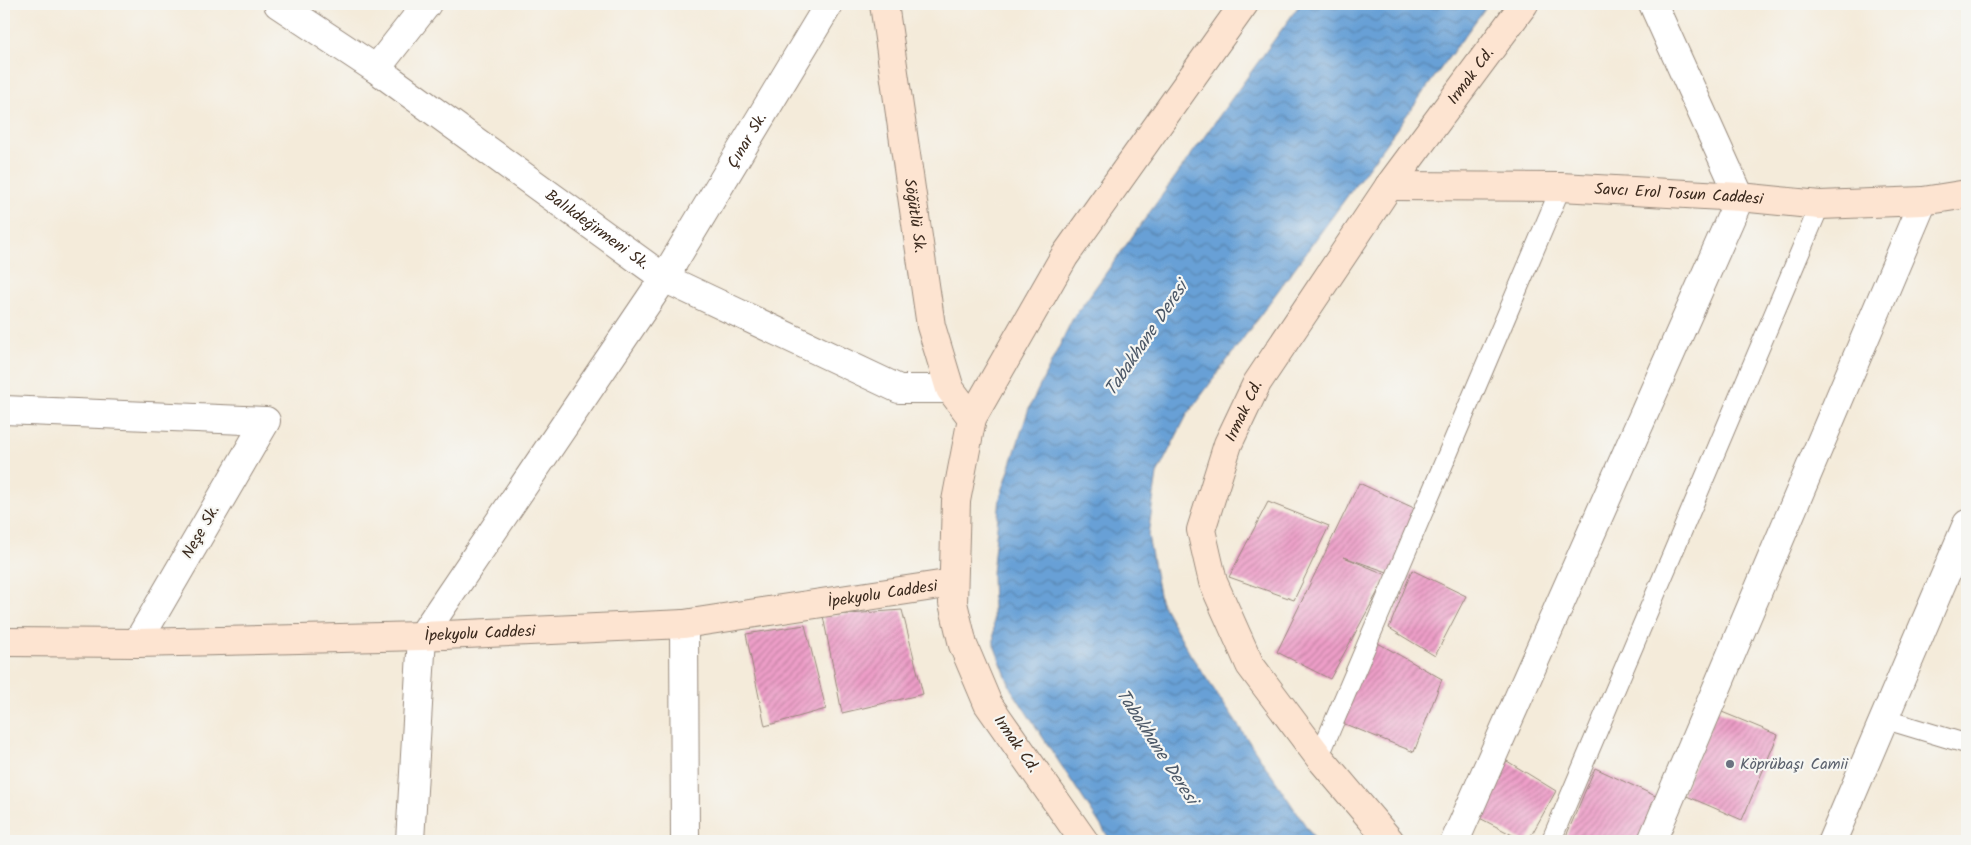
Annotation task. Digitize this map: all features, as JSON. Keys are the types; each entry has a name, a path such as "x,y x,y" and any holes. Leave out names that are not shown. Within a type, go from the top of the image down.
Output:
{"street":[{"name":"Balıkdeğirmeni Sk.","path":"278,4 376,69 664,278 899,389 950,389"},
{"path":"376,69 427,4"},
{"name":"Çınar Sk.","path":"422,636 664,278 829,4"},
{"name":"Söğütlü Sk.","path":"884,4 931,326 950,389 972,418"},
{"name":"Irmak Cd.","path":"1084,841 988,704 963,645 953,603 956,501 972,418 1064,257 1244,4"},
{"name":"Irmak Cd.","path":"1390,841 1319,757 1250,665 1213,582 1201,530 1228,444 1257,383 1389,186 1524,4"},
{"path":"1455,841 1740,197 1654,4"},
{"name":"Savcı Erol Tosun Caddesi","path":"1389,186 1560,187 1740,197 1820,205 1924,201 1967,194"},
{"path":"1652,841 1924,201"},
{"name":"Neşe Sk.","path":"4,410 266,421 137,643"},
{"path":"1832,841 1884,718 1959,564 1967,524"},
{"name":"İpekyolu Caddesi","path":"4,642 137,643 422,636 684,624 953,583"},
{"path":"684,624 685,841"},
{"path":"410,841 422,636"}],"lane":[{"path":"1319,757 1560,187"},
{"path":"1552,841 1820,205"},
{"path":"1884,718 1967,744"}],"water":[{"name":"Tabakhane Deresi","path":"1300,4 1488,4 1187,415 1157,474 1148,535 1160,600 1190,654 1316,841 1111,841 1011,689 994,645 992,573 1000,498 1029,408 1072,320"}],"building":[{"path":"1359,483 1414,508 1396,575 1344,557 1387,575 1330,679 1277,652"},
{"path":"1268,502 1329,526 1294,600 1229,577"},
{"path":"1412,570 1466,596 1435,656 1389,628"},
{"path":"902,610 923,694 842,713 823,616"},
{"path":"805,625 826,709 765,726 746,634"},
{"path":"1369,638 1442,679 1414,752 1335,720"},
{"name":"Köprübaşı Camii","path":"1717,710 1778,735 1742,820 1682,794"},
{"path":"1507,761 1556,791 1528,841 1524,841 1468,812"},
{"path":"1595,768 1662,799 1647,841 1564,841"}],"place":[{"name":"Köprübaşı Camii","path":"1730,764"}]}
